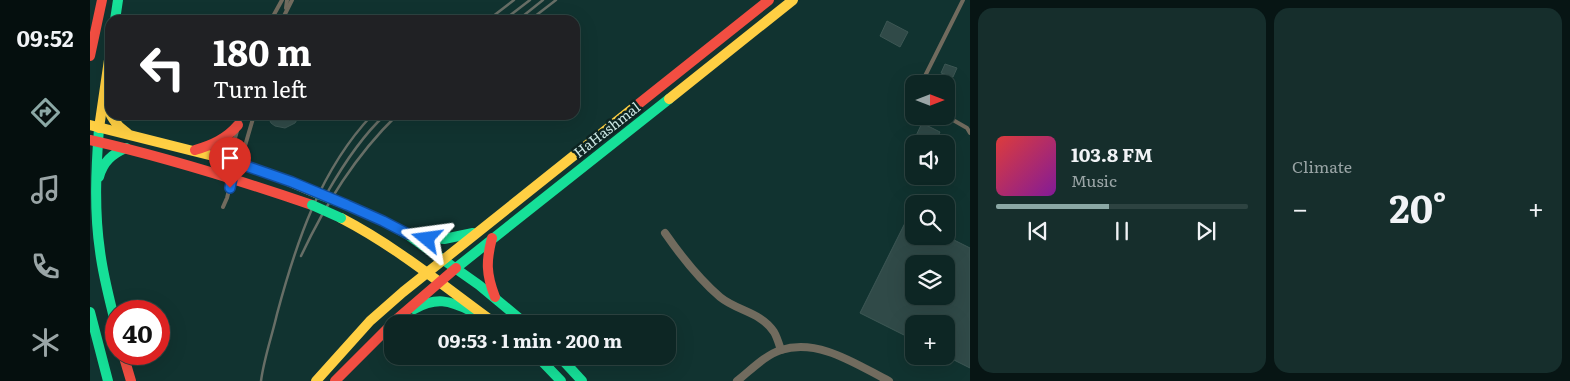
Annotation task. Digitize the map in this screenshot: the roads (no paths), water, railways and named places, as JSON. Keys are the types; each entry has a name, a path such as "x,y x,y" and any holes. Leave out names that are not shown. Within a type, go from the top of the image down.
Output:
{"main road":[{"path":"90,56 102,0"},
{"path":"115,15 119,0"},
{"name":"HaHashmal","path":"316,381 370,321 427,272 733,30 768,0"},
{"name":"HaHashmal","path":"401,315 492,238 793,0"},
{"path":"105,86 95,127 94,141 98,241 110,300"},
{"path":"104,93 105,97"},
{"path":"112,120 122,130 137,138"},
{"path":"193,151 219,142 227,137 240,120"},
{"path":"95,127 229,160 292,182 383,221 408,234 496,298 516,315"},
{"path":"94,141 126,148 232,178 341,218 385,243 484,315"},
{"path":"97,188 102,166 109,157 126,148"},
{"path":"408,234 439,240 477,232"},
{"path":"492,238 486,268 488,279 496,298"},
{"path":"403,315 425,303 445,301 453,302 480,315"},
{"path":"90,312 108,381"},
{"path":"335,381 365,348 384,331"},
{"path":"126,365 130,381"},
{"path":"546,365 561,381"},
{"path":"567,365 582,381"}],"street":[{"path":"665,233 682,258 721,298 768,324 775,334 781,350"},
{"path":"737,381 771,355 781,350 799,347 819,349 843,358 889,381"}],"lane":[{"path":"273,15 282,0"},
{"path":"283,15 287,0"},
{"path":"284,15 292,0"},
{"path":"926,75 963,0"},
{"path":"232,178 229,160 240,120"},
{"path":"223,207 232,178 240,164 253,120"},
{"path":"955,121 970,132"}],"railway":[{"path":"494,15 514,0"},
{"path":"510,15 530,0"},
{"path":"524,15 543,0"},
{"path":"536,15 556,0"},
{"path":"261,381 284,287 312,208 338,159 368,120"},
{"path":"327,193 353,152 380,120"},
{"path":"301,256 331,199 343,181 368,147 392,120"}]}
